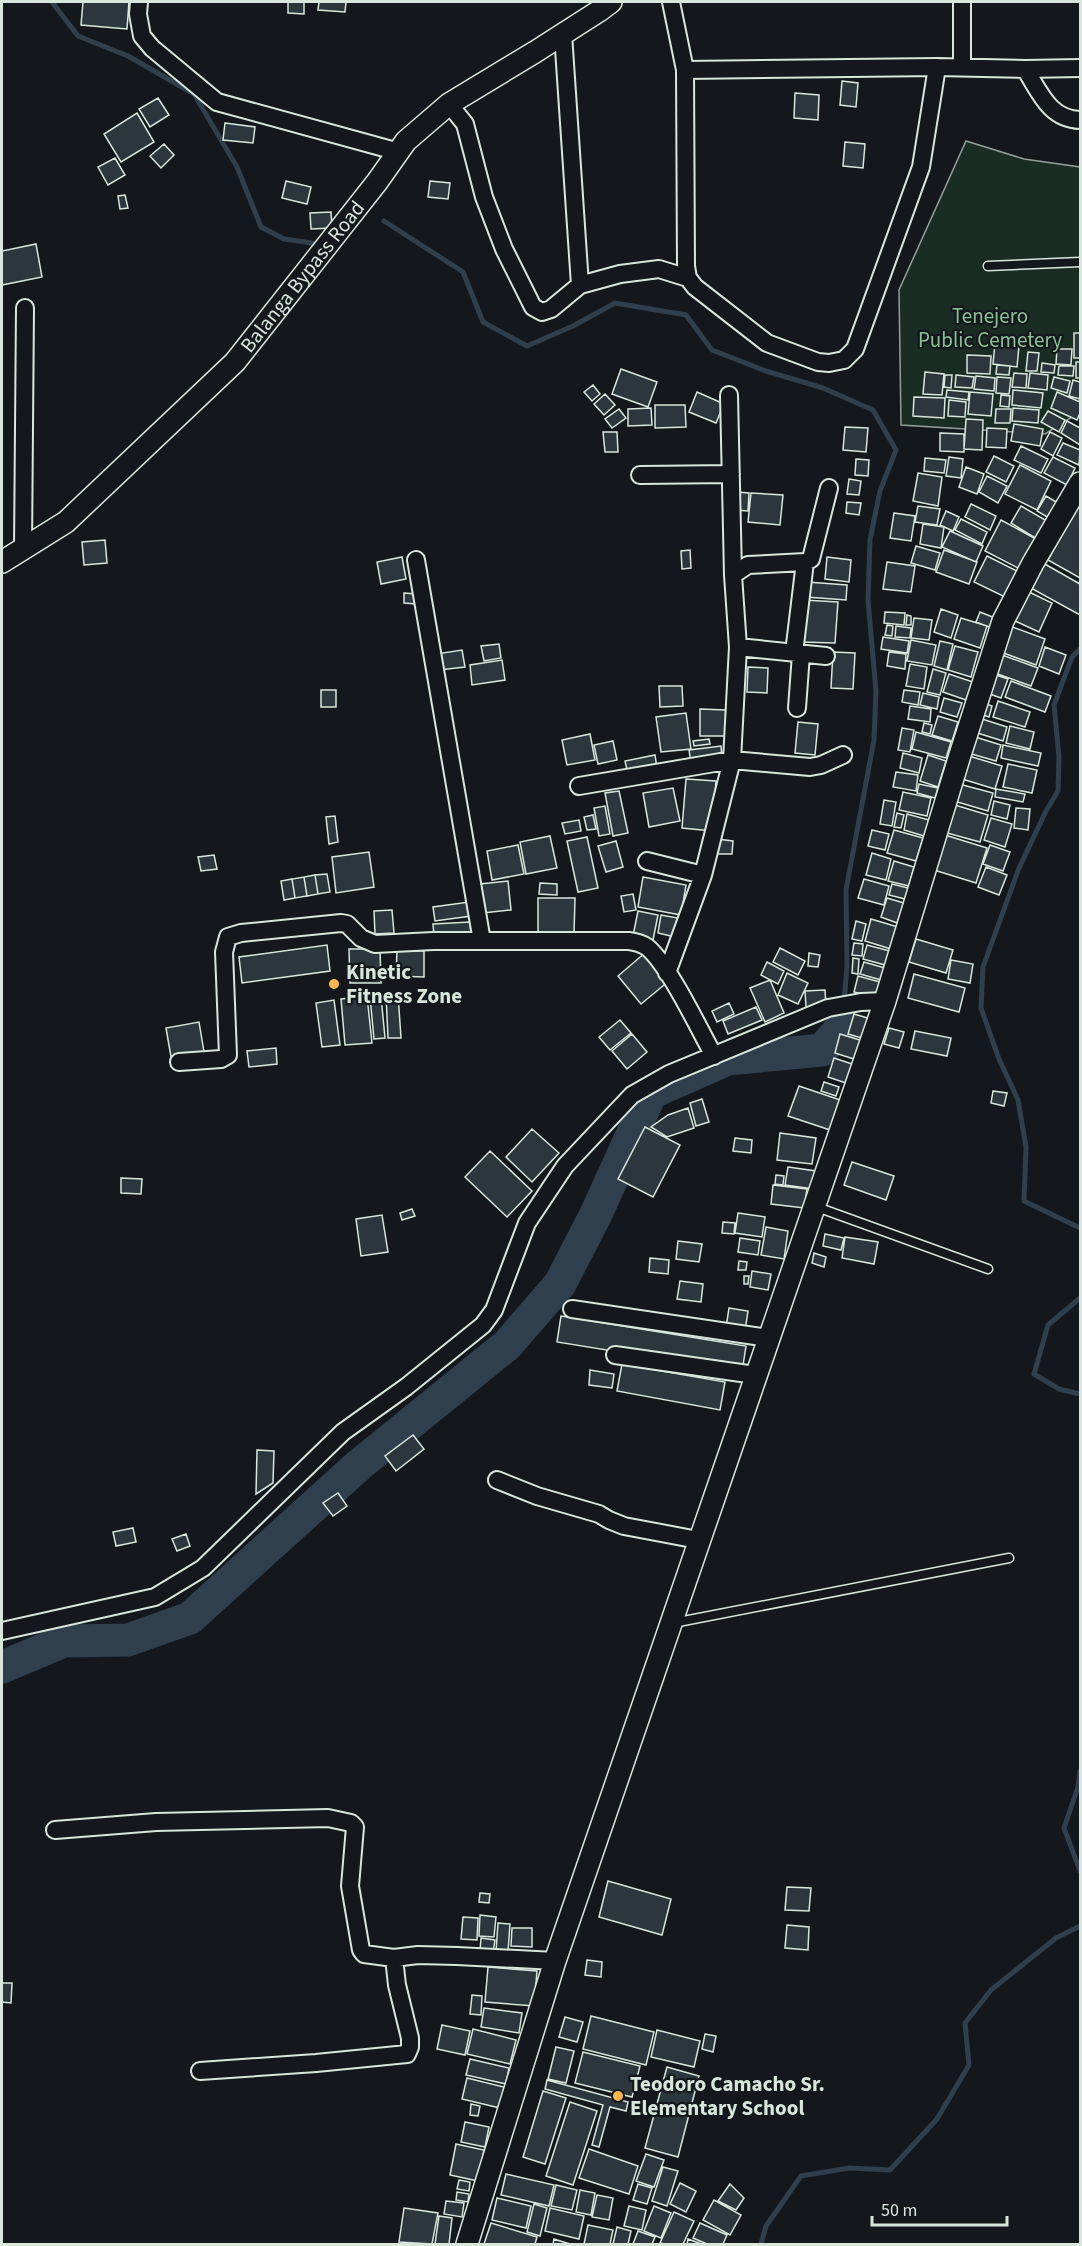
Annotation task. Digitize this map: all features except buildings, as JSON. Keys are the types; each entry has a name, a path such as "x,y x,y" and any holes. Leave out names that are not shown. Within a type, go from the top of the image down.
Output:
{"street":[{"path":"139,2 138,14 142,36 152,48 218,102 399,152"},
{"name":"Balanga Bypass Road","path":"2,562 66,522 235,362 406,141 448,104 611,2"},
{"path":"671,2 685,69 686,266 688,278 695,287 767,343 818,362 829,363 844,360 855,349 921,167 937,67"},
{"path":"962,2 962,68"},
{"path":"563,34 580,285"},
{"path":"685,69 1080,68"},
{"path":"1025,69 1049,107 1061,117 1080,120"},
{"path":"448,104 465,124 484,197 504,249 533,307 542,312 551,309 580,285 643,270 658,269 688,278"},
{"path":"23,549 25,308"},
{"path":"667,973 703,875 732,760 738,647 733,575 729,394"},
{"path":"640,475 731,474"},
{"path":"466,2244 555,1961 885,1001 960,755 1004,621 1033,562 1080,483"},
{"path":"733,575 748,565 805,562 811,559 829,488"},
{"path":"416,560 482,941"},
{"path":"797,708 798,653 805,562"},
{"path":"738,647 826,656"},
{"path":"579,786 732,760 810,768 843,755"},
{"path":"647,861 703,875"},
{"path":"178,1062 221,1059 228,1055 224,952 228,937 241,933 341,923 347,924 361,938 375,944 482,941 629,941 641,943 649,949 667,973 714,1056"},
{"path":"2,1631 155,1597 203,1568 343,1432 406,1387 483,1325 494,1310 526,1223 566,1166 632,1095 669,1074 828,1008 861,1002 885,1001"},
{"path":"572,1309 768,1338"},
{"path":"615,1355 755,1375"},
{"path":"496,1480 537,1496 599,1514 624,1526 698,1540"},
{"path":"55,1830 156,1822 328,1818 351,1823 355,1827 350,1886 361,1950 364,1954 394,1958 418,1955 555,1961"},
{"path":"200,2071 407,2054 410,2038 397,1985 394,1958"}],"lane":[{"path":"988,266 1080,262"},
{"path":"814,1206 988,1269"},
{"path":"670,1624 1009,1558"}],"green space":[{"name":"Tenejero Public Cemetery","path":"966,141 1024,159 1080,167 1080,412 1045,434 901,425 899,290"}],"waterway":[{"path":"52,2 78,36 128,56 194,94 237,167 261,227 284,239 318,244"},
{"path":"384,221 463,272 483,322 527,346 573,326 615,303 686,315 712,350 766,371 823,388 873,410 896,450 880,491 870,540 868,600 876,691 874,740 846,890 847,966 842,1027"},
{"path":"1080,649 1072,657 1054,705 1059,757 1058,791 1019,868 983,967 981,1008 999,1059 1018,1100 1026,1147 1024,1201 1080,1228"},
{"path":"2,1667 64,1641 128,1640 190,1618 359,1465 507,1345 560,1284 596,1214 651,1093 728,1059 822,1050 842,1027"},
{"path":"1080,1298 1048,1325 1034,1374 1059,1389 1080,1394"},
{"path":"1080,1771 1078,1787 1064,1828 1080,1871"},
{"path":"761,2244 766,2226 801,2176 849,2168 890,2170 937,2119 969,2065 965,2023 991,1990 1056,1938 1080,1926"}],"place":[{"name":"Kinetic Fitness Zone","path":"334,984"},
{"name":"Teodoro Camacho Sr. Elementary School","path":"618,2096"}]}
